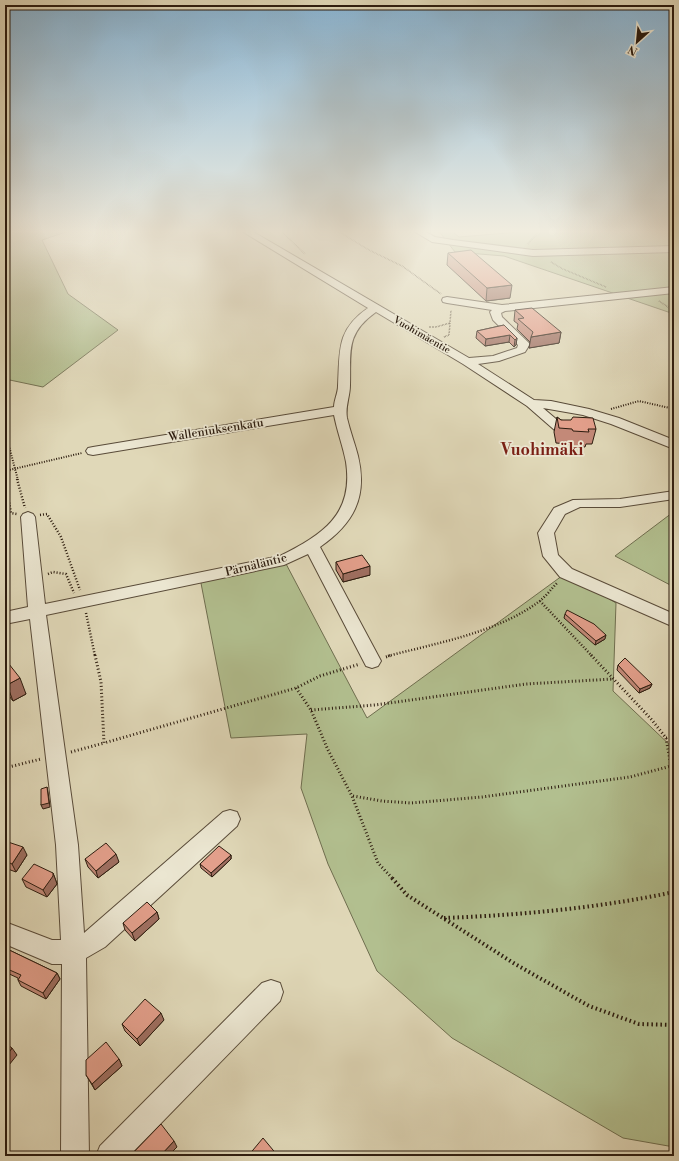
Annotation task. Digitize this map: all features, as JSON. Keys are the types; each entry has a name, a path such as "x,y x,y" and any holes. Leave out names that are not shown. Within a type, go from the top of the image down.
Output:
{"street":[{"name":"Vuohimäentie","path":"335,284 467,362 531,402 588,413 615,421 674,444"},
{"path":"447,300 502,308 674,290"},
{"name":"Pärnäläntie","path":"5,618 284,560 312,547 328,535 340,523 351,506 355,486 353,465 340,410 344,390 346,344 349,332 364,315 375,308"},
{"path":"467,362 495,359 521,350 524,344 497,318 495,312 502,308"},
{"path":"531,402 534,407 563,430"},
{"name":"Walleniuksenkatu","path":"93,451 340,410"},
{"path":"674,495 626,502 578,503 560,511 546,533 551,556 566,573 674,620"},
{"path":"28,517 36,611 67,845 74,952 75,1156"},
{"path":"312,547 372,661"},
{"path":"5,933 52,952 74,952 97,939 230,819"},
{"path":"110,1156 272,992"}],"path":[{"path":"425,327 436,327 450,323 451,310 447,300 426,284"},
{"path":"601,284 608,287"},
{"path":"588,413 639,402 674,409"},
{"path":"5,431 28,517"},
{"path":"5,471 93,451"},
{"path":"5,478 11,512 28,517 47,514 61,537 81,602 101,682 104,744 296,688 320,676 457,638 502,622 540,601 566,573"},
{"path":"66,574 81,602"},
{"path":"540,601 652,720 666,738 671,766 674,769"},
{"path":"311,710 375,705 526,684 613,679"},
{"path":"296,688 311,710 328,750 352,796 378,863 407,895 515,964 589,1006 639,1024 674,1025"},
{"path":"666,738 674,738"},
{"path":"352,796 382,801 411,803 482,797 630,777 671,766"},
{"path":"443,918 494,916 559,910 635,901 674,892"}],"green space":[{"path":"5,284 63,284 68,294 118,330 43,387 5,379"},
{"path":"587,284 674,284 674,314"},
{"path":"674,507 674,587 615,556 672,513"},
{"path":"284,560 367,718 566,573 616,603 613,691 674,749 674,1147 623,1138 452,1038 377,971 328,864 301,788 307,734 231,738 200,578"}],"building":[{"path":"483,284 512,285 487,288"},
{"path":"532,308 561,332 531,337 533,332 518,319 524,318 515,310"},
{"path":"504,325 517,338 515,340 510,335 486,339 477,331"},
{"path":"557,417 561,420 571,420 573,417 593,418 596,429 588,429 589,432 559,428"},
{"path":"362,555 370,566 343,574 336,562"},
{"path":"567,610 594,624 606,635 596,641 565,614"},
{"path":"625,658 652,684 640,689 618,665"},
{"path":"5,659 20,678 7,685 5,683"},
{"path":"47,787 49,803 41,805 41,789"},
{"path":"5,841 23,847 12,864 5,861"},
{"path":"106,843 116,854 96,871 85,859"},
{"path":"219,846 231,855 211,873 200,864"},
{"path":"34,864 53,873 53,876 43,890 22,879"},
{"path":"147,902 157,912 132,933 123,923"},
{"path":"5,948 57,973 43,993 18,980 21,975 5,968"},
{"path":"145,999 161,1013 137,1039 122,1024"},
{"path":"106,1042 119,1059 92,1084 86,1075 86,1060"},
{"path":"5,1043 12,1048 5,1058"},
{"path":"161,1124 174,1141 160,1156 130,1156"},
{"path":"263,1138 278,1156 248,1156"}],"district":[{"name":"Vuohimäki","path":"542,450"}]}
